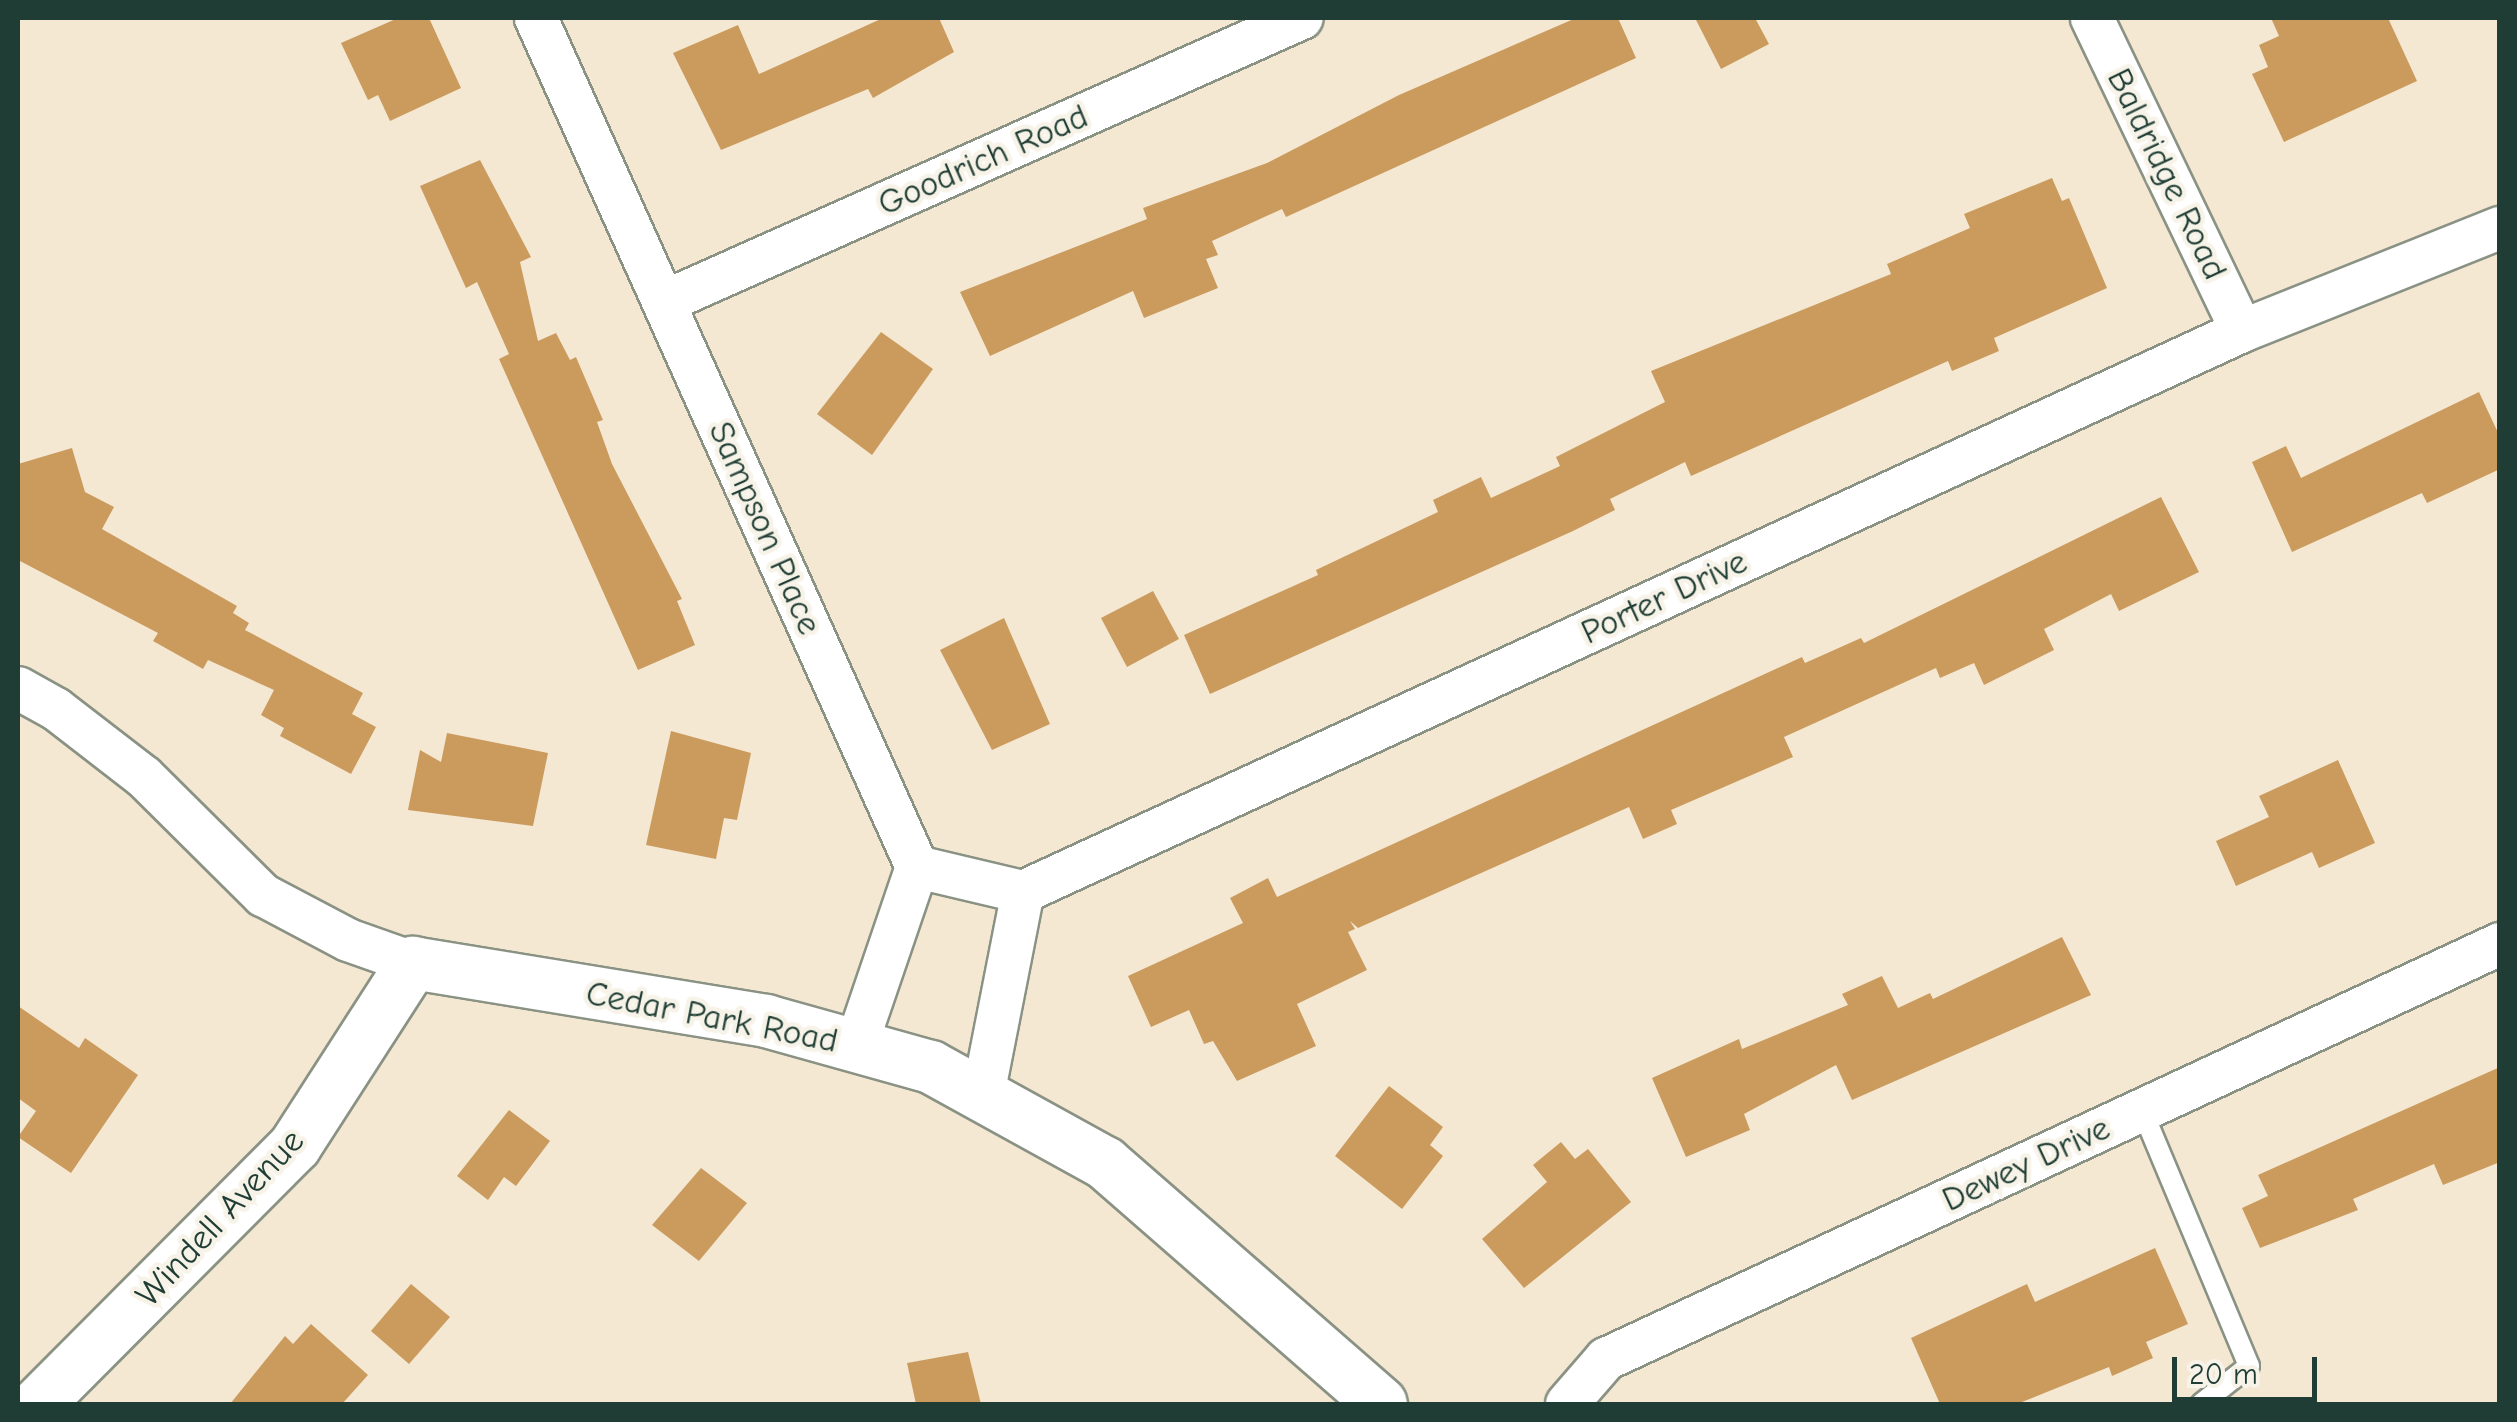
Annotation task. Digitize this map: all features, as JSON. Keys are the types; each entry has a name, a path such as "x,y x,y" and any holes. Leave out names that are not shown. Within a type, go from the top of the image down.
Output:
{"street":[{"name":"Sampson Place","path":"536,18 917,867"},
{"name":"Goodrich Road","path":"664,302 1302,18"},
{"name":"Baldridge Road","path":"2092,18 2242,331"},
{"name":"Porter Drive","path":"1023,892 2242,331 2500,228"},
{"name":"Cedar Park Road","path":"18,688 56,709 144,778 263,894 348,940 413,963 766,1021 931,1066 1105,1163 1381,1404"},
{"path":"856,1046 917,867 1023,892 983,1096"},
{"name":"Dewey Drive","path":"1567,1404 1606,1358 2500,944"},
{"name":"Windell Avenue","path":"38,1404 295,1146 413,963"}],"lane":[{"path":"2142,1110 2249,1366 2201,1404"}],"building":[{"path":"398,18 429,18 461,88 390,121 378,95 368,100 341,43"},
{"path":"883,18 939,18 954,52 873,98 868,89 721,150 673,53 738,25 759,74"},
{"path":"1576,18 1618,18 1636,58 1286,217 1282,209 1212,241 1218,255 1206,259 1218,288 1144,318 1133,291 990,356 960,292 1147,219 1143,208 1267,163 1399,95"},
{"path":"1695,18 1755,18 1769,44 1721,69"},
{"path":"2271,18 2388,18 2417,81 2284,142 2252,74 2268,67 2259,45 2279,36"},
{"path":"480,160 531,257 520,262 538,341 556,333 570,360 576,357 603,420 597,422 612,464 682,599 677,601 695,645 638,670 499,359 509,354 477,282 466,288 420,186"},
{"path":"2052,178 2062,201 2069,198 2107,288 1994,338 1999,351 1952,371 1948,361 1691,476 1685,462 1610,499 1615,510 1573,531 1210,694 1184,635 1318,575 1316,570 1438,512 1433,500 1481,477 1491,498 1560,466 1556,457 1665,402 1651,371 1891,274 1887,264 1970,228 1964,214"},
{"path":"881,332 933,369 872,455 817,414"},
{"path":"2479,392 2500,437 2500,469 2427,503 2422,493 2292,552 2252,462 2286,446 2301,478"},
{"path":"72,448 85,492 114,507 102,529 237,606 233,613 249,623 245,630 363,693 352,714 376,727 351,774 280,736 284,728 261,715 274,690 208,660 203,669 153,641 158,633 18,560 18,464"},
{"path":"2161,497 2199,572 2119,611 2111,594 2044,629 2054,650 1984,685 1974,663 1940,678 1936,668 1784,737 1793,757 1671,810 1677,824 1643,839 1629,807 1358,928 1350,921 1355,929 1348,932 1367,970 1297,1004 1316,1046 1237,1081 1213,1041 1204,1044 1189,1010 1151,1027 1128,976 1243,923 1230,898 1268,878 1277,897 1802,657 1805,663 1861,638 1864,643"},
{"path":"1153,591 1179,639 1127,667 1101,618"},
{"path":"1004,618 1050,724 992,750 940,650"},
{"path":"671,731 751,753 737,820 724,818 716,859 646,845"},
{"path":"447,733 548,753 533,826 408,810 420,750 441,762"},
{"path":"2338,760 2375,843 2319,868 2312,852 2236,886 2216,841 2269,817 2259,796"},
{"path":"2062,937 2091,995 1852,1100 1836,1065 1744,1114 1750,1130 1686,1157 1652,1078 1739,1039 1742,1049 1848,1005 1842,994 1882,976 1898,1008 1930,993 1933,999"},
{"path":"18,1006 79,1048 85,1038 138,1075 71,1173 18,1137 36,1111 18,1098"},
{"path":"2500,1067 2500,1162 2443,1185 2434,1164 2353,1199 2358,1210 2260,1248 2242,1208 2268,1196 2258,1175"},
{"path":"1389,1086 1443,1127 1430,1145 1443,1156 1402,1209 1335,1156"},
{"path":"509,1110 550,1141 516,1186 504,1177 488,1200 457,1176"},
{"path":"1561,1142 1575,1159 1588,1149 1631,1202 1524,1288 1482,1239 1547,1182 1533,1165"},
{"path":"701,1168 747,1203 699,1261 652,1225"},
{"path":"2155,1248 2188,1324 2146,1342 2153,1358 2112,1376 2109,1367 2017,1404 1940,1404 1911,1338 2027,1284 2035,1302"},
{"path":"411,1284 450,1317 409,1364 371,1331"},
{"path":"311,1324 368,1375 342,1404 230,1404 285,1336 293,1344"},
{"path":"968,1352 981,1404 916,1404 907,1363"}]}
